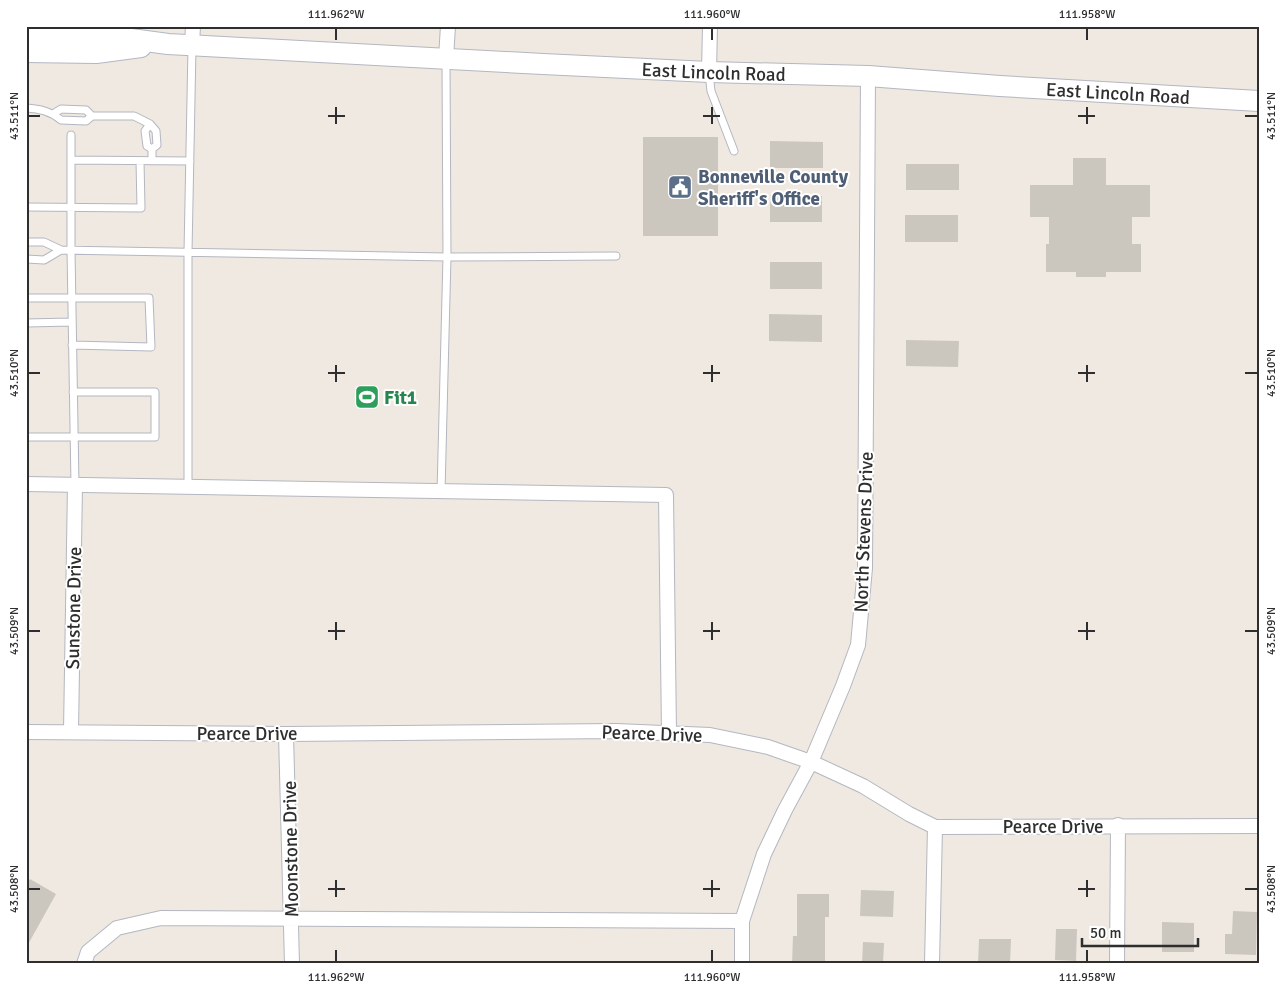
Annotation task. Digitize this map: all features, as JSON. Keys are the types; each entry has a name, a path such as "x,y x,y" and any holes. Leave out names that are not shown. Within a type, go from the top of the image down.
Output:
{"main road":[{"name":"East Lincoln Road","path":"26,33 94,34 168,44"},
{"name":"East Lincoln Road","path":"26,52 96,53 168,44 192,35 446,58 708,72 868,76 1259,101"}],"street":[{"path":"446,58 448,26"},
{"path":"708,72 710,26"},
{"name":"North Stevens Drive","path":"742,964 742,921 764,854 811,762 858,645 865,568 868,76"},
{"path":"26,484 666,496 669,733"},
{"name":"Sunstone Drive","path":"72,731 75,485"},
{"name":"Pearce Drive","path":"26,732 286,734 606,731 710,735 768,748 811,762 863,786 909,814 935,827 1259,826"},
{"name":"Moonstone Drive","path":"286,734 292,964"},
{"path":"1117,964 1118,825"},
{"path":"932,964 935,827"},
{"path":"84,964 88,952 117,928 161,918 742,921"}],"lane":[{"path":"188,487 188,252 192,35"},
{"path":"442,492 448,257 446,58"},
{"path":"708,72 711,91 734,151"},
{"path":"26,108 38,108 54,114 61,120 86,121 92,116 134,116 150,124 156,131 157,144 152,149 152,161"},
{"path":"70,135 70,250 75,485"},
{"path":"70,160 190,161"},
{"path":"26,207 141,208 140,161"},
{"path":"26,242 44,242 61,250 448,257 616,256"},
{"path":"26,259 44,260 61,250"},
{"path":"26,298 150,298 151,346 72,345"},
{"path":"26,323 72,322"},
{"path":"26,437 155,437 155,392 73,392"}],"building":[{"name":"Bonneville County Sheriff's Office","path":"643,137 718,137 718,236 643,236"},
{"path":"770,141 823,142 823,168 770,168"},
{"path":"1073,158 1106,158 1106,185 1150,185 1150,217 1132,217 1132,244 1141,244 1141,272 1106,272 1106,277 1076,277 1076,272 1046,272 1046,244 1049,244 1049,217 1030,217 1030,185 1073,185"},
{"path":"906,164 959,164 959,190 906,190"},
{"path":"770,195 822,196 822,222 770,222"},
{"path":"905,215 958,215 958,242 905,242"},
{"path":"770,262 822,262 822,289 770,289"},
{"path":"769,314 822,315 822,342 769,341"},
{"path":"906,340 959,341 958,367 906,366"},
{"path":"30,879 56,894 26,948 26,886"},
{"path":"861,890 894,891 893,917 860,916"},
{"path":"797,894 829,894 829,917 825,917 825,964 792,964 793,936 797,936"},
{"path":"1233,911 1257,912 1256,955 1225,954 1225,934 1232,934"},
{"path":"1162,922 1194,923 1194,952 1162,952"},
{"path":"1056,929 1077,929 1076,961 1055,960"},
{"path":"979,939 1011,939 1010,964 978,964"},
{"path":"863,942 884,943 883,964 862,964"}],"place":[{"name":"Bonneville County Sheriff's Office","path":"680,187"},
{"name":"Fit1","path":"367,397"}]}
